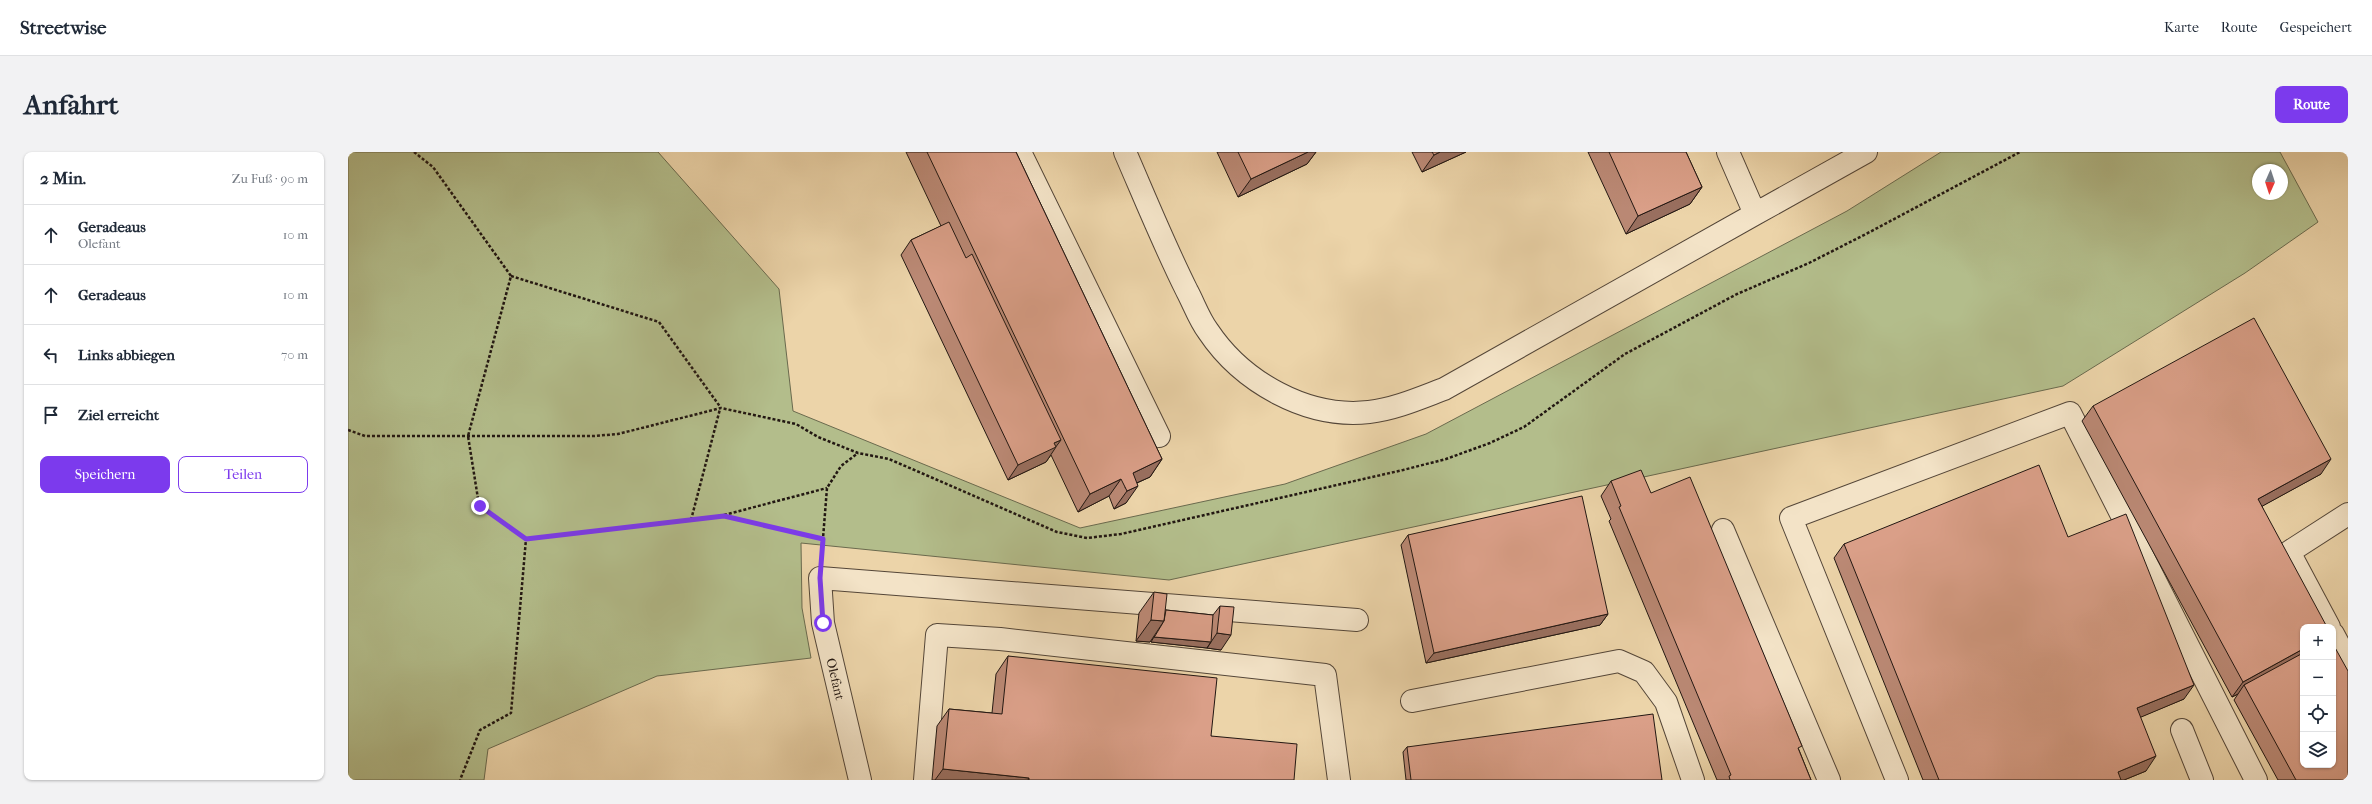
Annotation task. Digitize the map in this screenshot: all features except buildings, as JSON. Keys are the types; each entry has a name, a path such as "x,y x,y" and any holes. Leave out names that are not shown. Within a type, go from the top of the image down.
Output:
{"street":[{"path":"1020,152 1159,436"},
{"path":"1125,152 1172,260 1208,331 1233,360 1265,387 1297,402 1331,411 1368,412 1402,405 1444,389 1866,152"},
{"path":"1728,152 1755,214"},
{"path":"1897,780 1791,518 2070,413 2256,780"},
{"path":"2327,624 2289,552 2348,514"},
{"path":"1723,530 1829,780"},
{"path":"820,578 1357,620"},
{"name":"Olefant","path":"820,578 823,623 860,780"},
{"path":"925,780 937,635 1000,639 1325,675 1339,780"},
{"path":"2336,640 2348,662"},
{"path":"1412,701 1619,662 1644,672 1666,702 1693,780"},
{"path":"2182,730 2202,780"}],"path":[{"path":"414,152 433,167 510,276 659,322 721,408"},
{"path":"1952,188 2020,152"},
{"path":"510,276 468,436 480,506 526,539 724,516 827,488"},
{"path":"691,520 721,408"},
{"path":"348,430 364,436 594,436 618,434 721,408 796,424 818,437 858,453 841,466 827,488 820,578"},
{"path":"724,516 823,539"},
{"path":"460,780 480,730 511,713 526,539"}],"green space":[{"path":"348,152 658,152 779,289 793,411 1080,528 1285,484 1426,434 1847,211 1941,152 2280,152 2287,164 2252,164 2252,200 2288,200 2288,167 2318,222 2245,273 2063,386 1169,580 801,543 802,608 811,658 657,676 488,749 484,780 348,780"}],"route":[{"path":"480,506 526,539 724,516 823,539 820,578 823,623"}]}
